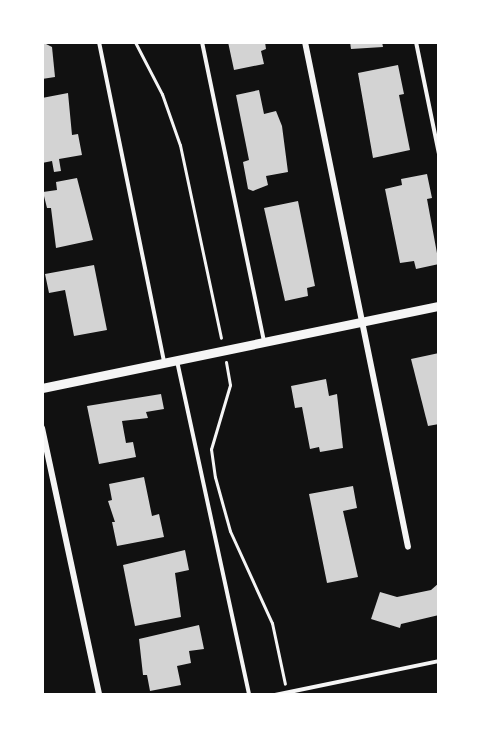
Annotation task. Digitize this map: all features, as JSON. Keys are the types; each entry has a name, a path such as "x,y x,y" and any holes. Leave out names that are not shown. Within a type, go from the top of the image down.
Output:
{"street":[{"path":"305,42 408,547"},
{"path":"42,388 439,306"},
{"path":"42,428 99,695"}],"lane":[{"path":"99,42 164,363"},
{"path":"202,42 264,342"},
{"path":"416,42 439,154"},
{"path":"177,360 249,695"},
{"path":"275,695 439,661"}],"path":[{"path":"135,42 162,94 180,145 217,321"},
{"path":"228,372 227,398 215,424 211,448 215,477 230,531 272,623 287,693"}],"building":[{"path":"42,42 52,47 55,77 42,79"},
{"path":"228,42 265,42 266,49 261,51 264,64 234,70"},
{"path":"350,42 382,42 383,47 351,49"},
{"path":"398,65 404,94 399,95 410,150 373,158 358,73"},
{"path":"259,90 264,114 276,111 282,126 288,172 266,176 268,185 253,191 248,189 243,162 249,160 236,95"},
{"path":"68,93 72,135 78,134 82,155 59,159 61,171 54,172 52,161 42,163 42,98"},
{"path":"427,174 432,198 427,199 439,264 416,269 414,261 400,263 385,189 402,185 401,179"},
{"path":"77,178 93,240 56,248 51,208 47,208 43,192 57,190 56,182"},
{"path":"298,201 315,286 307,288 308,296 285,301 264,208"},
{"path":"94,265 107,330 74,336 65,290 49,293 45,274"},
{"path":"439,353 439,424 428,426 411,359"},
{"path":"326,379 329,396 337,394 343,448 320,452 319,447 310,449 302,407 295,408 291,386"},
{"path":"161,394 164,409 146,412 148,418 122,421 126,443 133,442 136,457 99,464 87,406"},
{"path":"144,477 152,516 159,514 164,537 117,546 112,522 115,522 108,501 112,500 109,484"},
{"path":"353,486 357,508 343,511 358,577 327,583 309,494"},
{"path":"185,550 189,570 175,573 181,617 135,626 123,565"},
{"path":"439,583 439,615 401,624 400,628 371,619 380,592 397,597 431,590"},
{"path":"199,625 204,649 189,651 191,663 177,666 181,685 150,691 147,675 143,675 139,639"}]}
